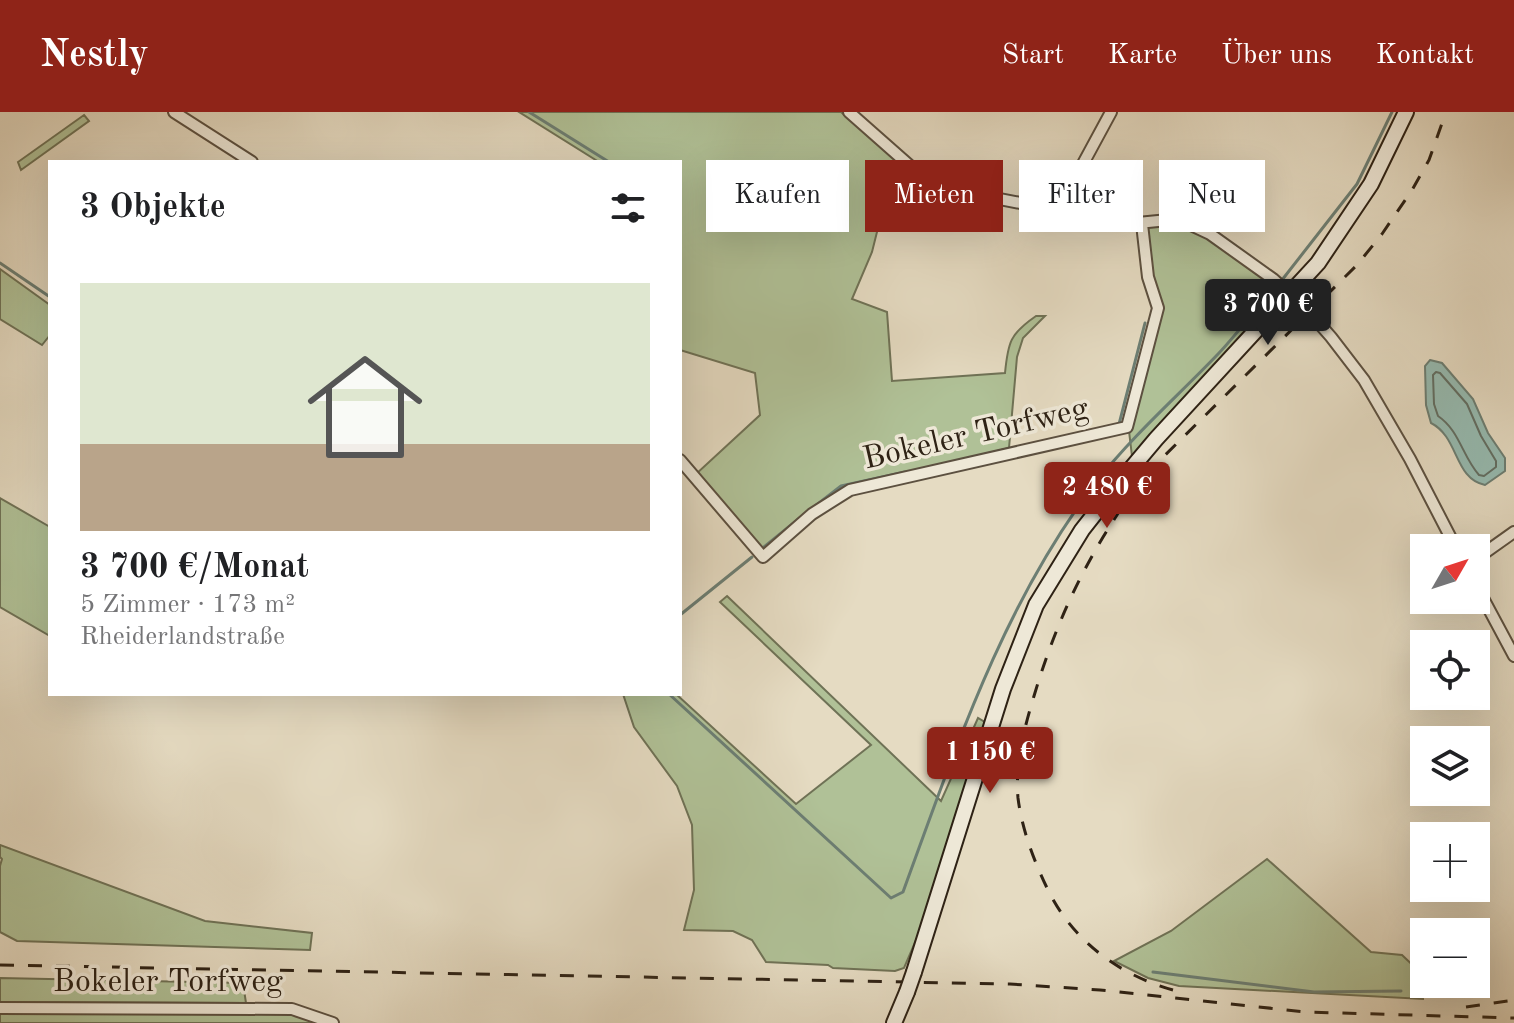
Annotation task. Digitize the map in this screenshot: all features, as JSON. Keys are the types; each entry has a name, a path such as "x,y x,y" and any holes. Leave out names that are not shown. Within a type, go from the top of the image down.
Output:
{"main road":[{"path":"894,1023 914,972 1003,689 1036,605 1082,530 1119,483 1318,263 1371,184 1406,112"}],"street":[{"path":"174,112 249,160"},
{"path":"849,112 926,180 943,188 1019,203"},
{"path":"1085,160 1111,112"},
{"path":"1143,224 1170,219 1196,226 1291,295 1331,337 1364,380 1449,534"},
{"name":"Bokeler Torfweg","path":"682,462 763,557 812,514 850,490 1127,427 1158,308 1148,277 1143,232"},
{"path":"1490,549 1514,532"},
{"path":"1490,611 1514,655"},
{"name":"Bokeler Torfweg","path":"0,1008 292,1009 333,1023"}],"green space":[{"path":"519,112 841,112 895,160 865,160 865,232 877,232 852,299 887,312 892,381 1005,373 1009,346 1016,334 1036,316 1045,316 1023,338 1017,357 1009,448 850,487 762,552 696,474 760,415 755,373 682,351 682,160 596,160"},
{"path":"84,115 89,121 21,170 18,162"},
{"path":"1159,225 1159,232 1194,232 1204,236 1269,281 1277,289 1277,299 1132,456 1129,431 1161,307 1144,226"},
{"path":"0,269 48,304 48,338 42,345 0,319"},
{"path":"0,498 48,526 48,635 0,607"},
{"path":"727,596 941,801 978,718 988,724 920,931 904,968 895,971 766,962 752,940 733,931 684,930 694,890 692,825 677,786 634,727 624,696 678,696 796,804 871,745 720,602"},
{"path":"0,845 205,921 312,933 310,950 17,941 0,932"},
{"path":"1267,859 1371,952 1402,955 1410,963 1410,998 1423,999 1179,986 1148,978 1114,961 1171,931"},
{"path":"0,978 243,983 246,1003 0,1002"},
{"path":"292,1013 317,1019 316,1023 0,1023 0,1014"}],"water":[{"path":"1430,360 1442,363 1473,399 1488,433 1505,458 1505,471 1485,485 1467,475 1447,438 1431,423 1426,405 1425,366"}],"waterway":[{"path":"529,112 606,160"},
{"path":"1282,280 1357,184 1392,112"},
{"path":"0,263 48,296"},
{"path":"671,696 891,898 903,892 985,678 1008,626 1064,527 1111,464 1219,353 1266,297"},
{"path":"1119,424 1145,323"},
{"path":"810,510 841,486 905,472"},
{"path":"764,547 801,517"},
{"path":"682,613 752,557"},
{"path":"1153,972 1314,992 1401,991"}],"railway":[{"path":"1173,990 1134,975 1100,954 1070,925 1048,890 1022,822 1017,785 1019,759 1034,696 1066,607 1094,553 1127,500 1146,474 1357,265 1412,190 1429,160 1446,112"},
{"path":"0,965 1010,984 1100,990 1306,1012 1514,1018"},
{"path":"1466,1007 1514,1000"}]}
